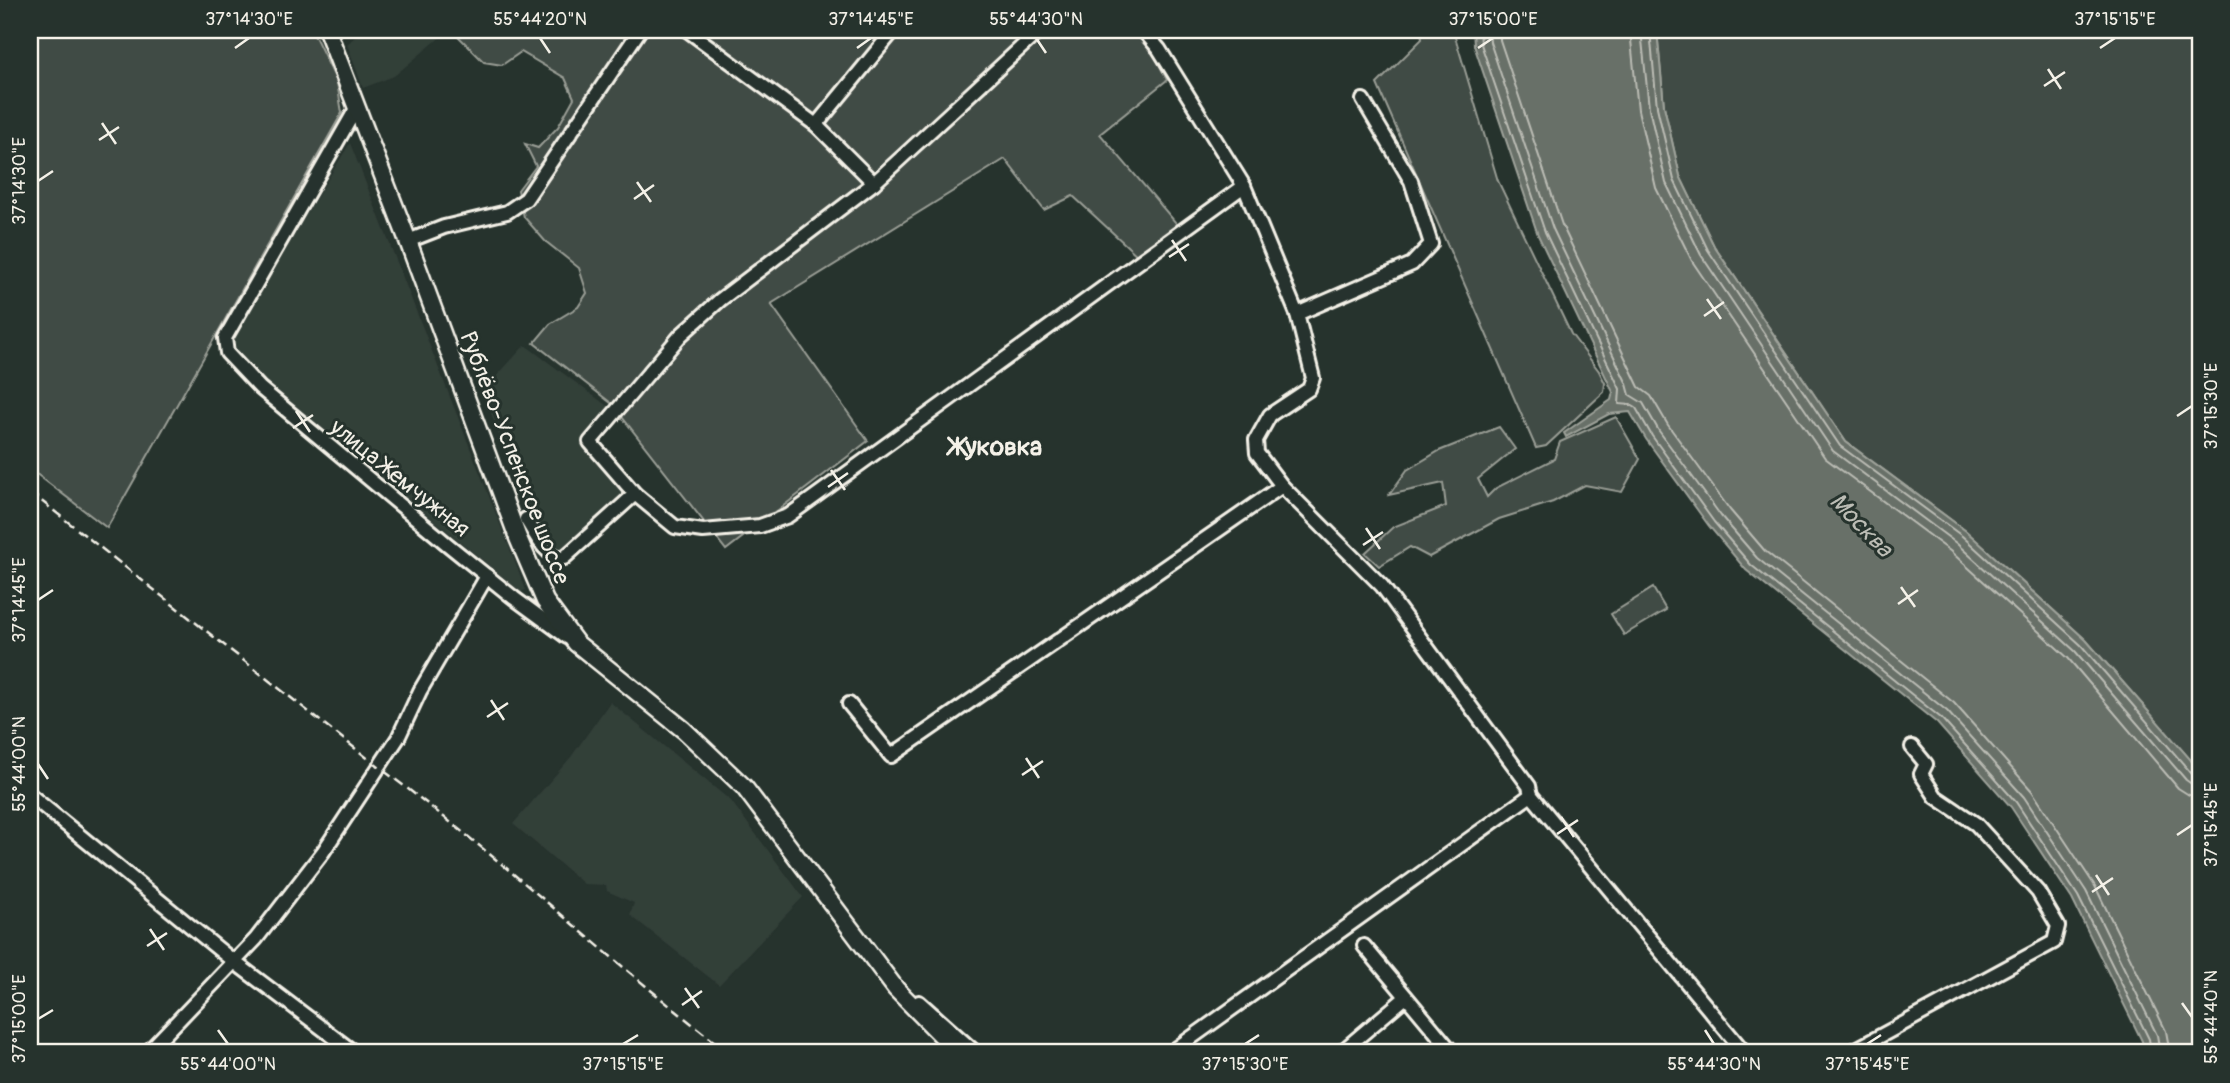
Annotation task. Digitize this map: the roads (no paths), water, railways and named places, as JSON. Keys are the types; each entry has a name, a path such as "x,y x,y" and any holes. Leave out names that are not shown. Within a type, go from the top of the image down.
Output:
{"main road":[{"name":"Рублёво-Успенское шоссе","path":"327,30 518,538 545,601 576,643 684,730 744,787 877,964 911,1005 960,1053"}],"street":[{"path":"408,241 444,227 507,212 526,199 640,30"},
{"path":"687,30 816,125 874,183"},
{"path":"816,125 894,30"},
{"path":"1040,30 874,183 710,309 681,335 590,442 635,494 675,527 694,529 760,526 788,516 1244,187"},
{"path":"1149,32 1244,187 1297,314 1313,378 1309,389 1270,415 1256,440 1257,453 1282,486 1382,586 1529,786 1531,795 1745,1053"},
{"path":"1297,314 1412,264 1432,244 1411,181 1363,100"},
{"name":"улица Жемчужная","path":"357,107 225,338 227,353 260,388 322,442 487,576 576,643"},
{"path":"849,704 891,756 1282,486"},
{"path":"518,538 526,519 552,555 564,558 635,494"},
{"path":"147,1053 256,939 323,852 398,738 420,691 487,576"},
{"path":"1849,1053 2054,942 2058,926 2038,892 1976,824 1936,797 1922,774 1926,764 1912,747"},
{"path":"30,795 233,961 355,1053"},
{"path":"1170,1053 1531,795"},
{"path":"1364,946 1454,1053"},
{"path":"877,964 976,1053"},
{"path":"1340,1053 1406,997"}],"water":[{"name":"Москва","path":"1473,30 1657,30 1664,106 1680,176 1714,246 1846,442 1966,531 2086,640 2190,759 2200,774 2200,1053 2144,1053 2142,1041 2072,899 2011,807 1937,723 1746,570 1709,526 1646,439 1630,412 1609,414 1566,437 1564,433 1611,400 1613,392 1538,235 1474,45"}],"railway":[{"path":"30,492 469,837 729,1053"}],"district":[{"name":"Жуковка","path":"996,447"}]}
